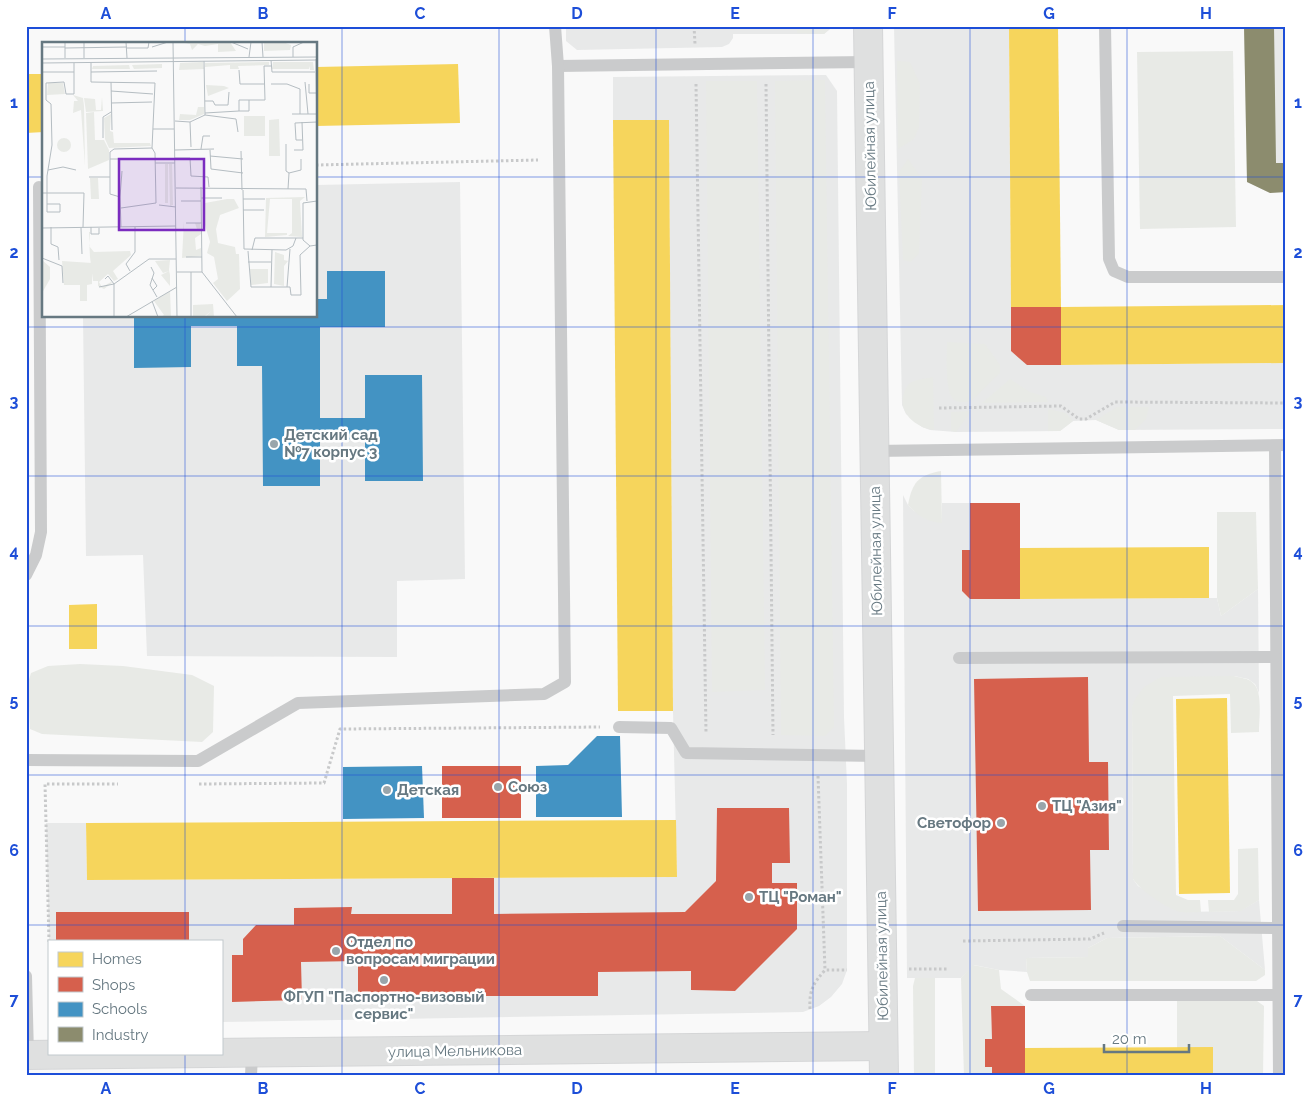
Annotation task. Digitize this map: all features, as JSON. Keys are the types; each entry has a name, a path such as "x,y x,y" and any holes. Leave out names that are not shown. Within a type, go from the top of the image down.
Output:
{"main road":[{"name":"Юбилейная улица","path":"868,26 884,1076"},
{"name":"улица Мельникова","path":"27,1055 251,1064 883,1046"}],"lane":[{"path":"26,760 198,761 298,703 544,694 564,682 558,66 555,26"},
{"path":"1105,26 1109,259 1114,270 1128,277 1286,277"},
{"path":"558,66 868,62"},
{"path":"26,575 36,555 41,532 39,187"},
{"path":"874,451 1281,446 1281,608 1275,657 1279,1076"},
{"path":"959,658 1275,657"},
{"path":"619,727 671,728 686,753 879,756"},
{"path":"1123,926 1279,928"},
{"path":"26,976 27,1055"},
{"path":"1031,995 1279,995"}],"path":[{"path":"694,26 695,47"},
{"path":"766,63 773,754"},
{"path":"696,80 707,753"},
{"path":"318,165 558,160"},
{"path":"939,408 1061,406 1079,419 1086,419 1115,402 1286,403"},
{"path":"195,784 324,783 340,730 619,727"},
{"path":"810,1010 809,1000 813,984 825,970 817,755"},
{"path":"49,940 46,784 125,784"},
{"path":"963,941 1090,939 1123,926"},
{"path":"906,969 949,969"},
{"path":"825,970 848,970"}],"shaded area":[{"path":"566,26 834,26 824,34 733,34 729,44 722,47 577,50 566,41"},
{"path":"797,26 829,26 829,29 824,34 797,33"},
{"path":"894,26 1009,26 1011,307 1061,365 1286,363 1286,429 1119,430 1096,420 1073,421 1060,431 956,432 930,430 922,427 906,414 902,405"},
{"path":"1244,26 1286,26 1286,192 1270,193 1247,182"},
{"path":"1233,51 1236,227 1140,229 1137,52"},
{"path":"897,61 910,62 920,84 919,127 914,139 898,149"},
{"path":"826,75 837,91 844,717 847,784 847,970 842,984 831,997 819,1006 803,1012 222,1022 222,940 49,940 46,823 86,823 87,880 677,877 673,711 669,120 613,120 613,77"},
{"path":"825,80 834,727 825,736 781,735 775,81"},
{"path":"706,81 757,81 765,690 712,692"},
{"path":"908,159 922,179 919,253 911,262 903,260 899,172"},
{"name":"Детский сад №7 корпус 3","path":"460,182 465,579 397,581 397,657 147,656 143,555 86,556 83,318 318,318 318,185"},
{"path":"947,342 985,344 1000,365 1000,373 970,401 956,401 952,398 947,374"},
{"path":"933,377 934,430 927,429 915,422 903,407 904,393 910,383"},
{"path":"1010,379 1030,392 1046,397 1048,402 982,403"},
{"path":"1117,407 1149,407 1146,419 1135,430 1119,430 1096,420"},
{"path":"1048,409 1066,413 1073,421 1060,431 1048,431"},
{"path":"971,411 956,432 951,431 951,412"},
{"path":"941,471 942,523 923,518 908,505 917,481 927,475"},
{"path":"903,495 908,505 914,511 942,522 942,503 970,503 970,550 962,550 962,591 970,599 1217,598 1221,616 1258,589 1259,693 1255,684 1248,679 1234,676 1132,707 1133,879 1138,886 1182,912 1240,911 1259,900 1265,970 1220,936 1107,938 1088,948 1089,957 1026,958 1027,972 999,970 974,965 961,978 907,978"},
{"path":"1217,512 1256,512 1258,589 1221,616 1217,598"},
{"path":"80,664 123,666 192,675 214,686 213,732 202,742 42,734 30,729 28,683 31,673 48,666"},
{"path":"1234,676 1249,680 1256,687 1260,706 1259,732 1231,733 1230,694 1173,696 1176,895 1188,900 1200,900 1201,912 1180,912 1154,898 1133,879 1132,707 1135,699 1144,687 1161,677"},
{"path":"1258,848 1259,900 1241,911 1209,912 1208,900 1234,900 1238,894 1238,849"},
{"path":"1220,936 1265,970 1265,975 1256,981 1030,981 1027,972 1026,958 1088,957 1088,948 1107,938"},
{"path":"973,965 999,970 1001,989 1025,1006 991,1006 992,1039 985,1039 985,1067 992,1067 992,1076 964,1076 961,978"},
{"path":"915,978 935,978 935,1076 914,1076 913,986"},
{"path":"1177,1000 1257,1001 1264,1006 1263,1076 1213,1076 1177,1048"}],"building: Homes":[{"path":"1009,26 1058,26 1061,307 1011,307"},
{"path":"458,64 460,123 318,126 318,67"},
{"path":"26,74 42,74 42,132 26,133"},
{"path":"613,120 669,120 673,711 618,711"},
{"path":"1286,305 1286,363 1061,365 1061,307"},
{"path":"1209,547 1209,598 1020,599 1020,548"},
{"path":"97,604 97,649 69,649 69,605"},
{"path":"1227,698 1230,893 1179,894 1176,699"},
{"path":"676,820 677,877 87,880 86,823"},
{"path":"1213,1047 1213,1076 1025,1076 1025,1048"}],"building: Shops":[{"path":"1011,307 1061,307 1061,365 1027,365 1011,351"},
{"path":"970,503 1020,503 1020,599 970,599 962,591 962,550 970,550"},
{"name":"ТЦ \"Азия\"","path":"1088,677 1089,762 1108,762 1109,850 1090,850 1091,910 978,911 974,679"},
{"path":"442,766 521,766 521,818 442,818"},
{"name":"ТЦ \"Роман\"","path":"717,808 789,808 790,863 772,863 772,883 797,883 797,929 735,991 691,990 691,971 598,972 598,996 358,996 358,961 301,962 302,1000 232,1002 232,955 243,955 243,939 256,925 294,925 294,908 352,907 351,914 452,914 452,878 494,878 494,914 685,912 716,881"},
{"path":"56,912 189,912 189,940 56,940"},
{"path":"991,1006 1025,1006 1025,1076 992,1076 992,1067 985,1067 985,1039 992,1039"}],"building: Schools":[{"path":"327,271 385,271 385,327 320,327 320,418 365,418 365,375 422,375 423,481 365,481 365,439 320,440 320,486 263,486 262,366 237,366 237,326 191,326 191,367 134,368 134,318 318,318 318,299 327,299"},
{"path":"597,736 620,736 622,817 536,817 536,766 568,765"},
{"path":"422,766 424,818 343,819 343,767"}],"building: Industry":[{"path":"1244,26 1274,26 1276,163 1286,163 1286,192 1270,193 1247,182"}],"place":[{"name":"Детский сад №7 корпус 3","path":"274,444"},
{"name":"Союз","path":"498,787"},
{"name":"Детская","path":"387,790"},
{"name":"ТЦ \"Азия\"","path":"1042,806"},
{"name":"Светофор","path":"1001,823"},
{"name":"ТЦ \"Роман\"","path":"749,897"},
{"name":"Отдел по вопросам миграции","path":"336,951"},
{"name":"ФГУП \"Паспортно-визовый сервис\"","path":"384,980"}]}
